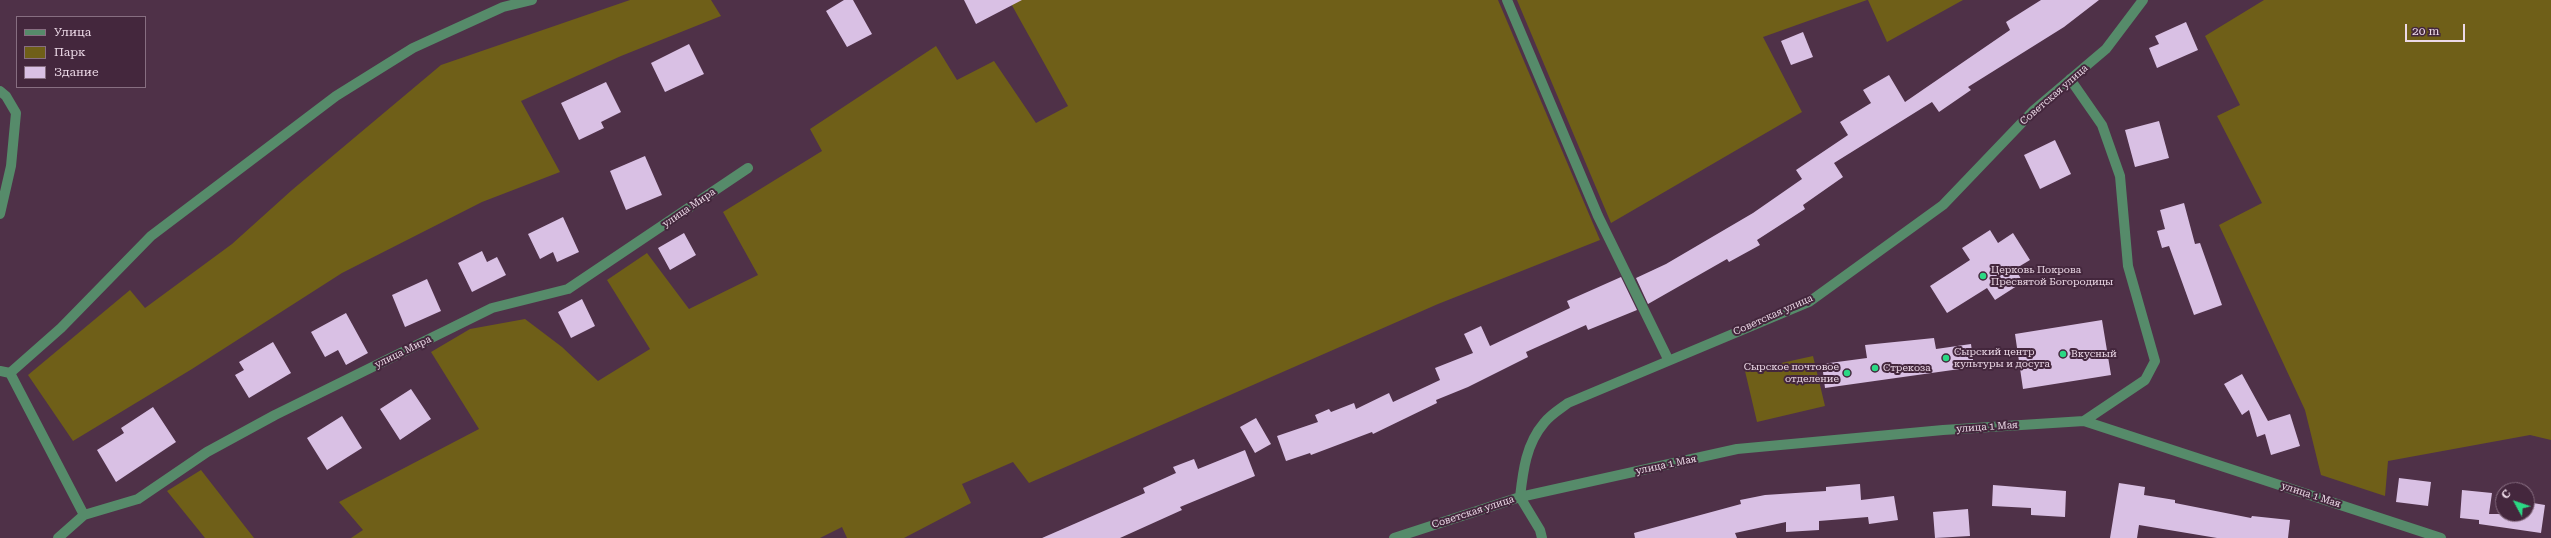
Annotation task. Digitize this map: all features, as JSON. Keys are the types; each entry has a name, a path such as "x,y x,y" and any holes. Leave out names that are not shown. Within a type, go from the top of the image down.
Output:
{"street":[{"path":"10,373 61,328 151,236 336,96 413,48 503,7 532,0"},
{"path":"1507,0 1598,216 1668,359"},
{"name":"Советская улица","path":"1394,538 1520,497 1523,466 1530,445 1544,423 1568,403 1668,359 1809,302 1943,205 2034,110 2106,50 2143,0"},
{"path":"2070,79 2102,125 2120,176 2128,266 2156,361 2145,380 2084,421"},
{"path":"0,91 6,96 16,113 11,166 0,214"},
{"name":"улица Мира","path":"58,538 84,514 138,499 207,452 492,308 568,289 748,168"},
{"path":"0,371 10,373"},
{"path":"10,373 84,514"},
{"name":"улица 1 Мая","path":"1520,497 1737,449 1943,430 2084,421 2441,538"},
{"path":"1520,497 1540,530 1542,538"}],"green space":[{"path":"630,0 711,0 721,16 621,56 521,101 560,172 482,202 342,273 192,369 73,441 28,375 130,290 145,308 232,244 292,190 441,65"},
{"path":"1009,0 1498,0 1600,240 1438,304 1029,483 1013,462 962,484 971,503 904,538 847,538 842,527 820,538 351,538 363,530 339,502 479,429 431,352 470,329 525,319 562,347 598,381 650,349 607,280 647,253 689,309 758,275 723,212 822,151 810,129 936,46 957,80 994,61 1036,123 1068,106"},
{"path":"1517,0 1867,0 1763,37 1802,112 1611,223"},
{"path":"1868,0 1963,0 1887,42"},
{"path":"2264,0 2551,0 2551,440 2530,435 2388,461 2385,496 2321,475 2305,410 2219,225 2262,203 2217,116 2240,105 2205,36"},
{"path":"1813,356 1825,406 1757,422 1745,371"},
{"path":"201,470 254,538 205,538 167,491"}],"building":[{"path":"844,0 853,0 872,34 847,47 826,11"},
{"path":"964,0 1022,0 976,24"},
{"path":"2041,0 2099,0 2064,27 1968,87 1971,90 1939,112 1932,102 1834,163 1843,177 1803,205 1805,209 1757,240 1760,245 1729,262 1727,259 1648,304 1636,278 1666,264 1753,213 1802,179 1796,170 1848,135 1840,122 1871,103 1863,90 1889,75 1905,102 2010,30 2006,22"},
{"path":"2186,22 2198,50 2157,68 2149,48 2159,44 2155,36"},
{"path":"1803,32 1813,57 1791,65 1781,41"},
{"path":"689,44 704,74 665,92 651,63"},
{"path":"606,82 621,112 601,122 604,128 579,140 561,103"},
{"path":"2159,121 2169,158 2135,167 2125,130"},
{"path":"2055,140 2071,174 2040,189 2024,155"},
{"path":"645,156 662,195 626,210 610,171"},
{"path":"2184,203 2195,244 2200,243 2222,305 2194,315 2169,246 2162,248 2157,231 2165,229 2160,210"},
{"path":"563,217 579,252 557,262 553,252 540,259 528,234"},
{"name":"Церковь Покрова Пресвятой Богородицы","path":"1990,230 1998,243 2013,233 2030,260 2015,269 2023,282 1995,300 1987,288 1947,313 1930,286 1970,260 1962,248"},
{"path":"684,233 696,255 670,270 658,248"},
{"path":"482,251 487,262 497,257 506,275 472,292 458,263"},
{"path":"1621,277 1637,310 1588,330 1586,325 1526,352 1528,357 1468,387 1436,400 1437,403 1373,434 1372,432 1311,455 1310,453 1286,461 1277,436 1318,422 1315,415 1329,409 1331,412 1354,403 1356,409 1389,393 1393,402 1440,380 1435,368 1473,353 1464,334 1481,326 1490,346 1570,308 1567,301"},
{"path":"427,279 441,311 405,327 392,295"},
{"path":"582,299 595,326 571,338 558,312"},
{"path":"346,313 368,353 346,365 338,350 325,357 311,332"},
{"name":"Вкусный","path":"2102,320 2111,375 2023,389 2015,334"},
{"path":"1934,338 1936,349 1971,344 1974,367 1825,388 1822,364 1867,358 1865,345"},
{"path":"273,342 291,373 249,398 235,375 244,370 239,362"},
{"path":"2242,374 2268,421 2290,414 2300,446 2271,455 2265,434 2257,437 2249,410 2242,415 2224,384"},
{"path":"411,389 431,419 400,440 380,409"},
{"path":"153,407 176,442 116,482 97,450 124,433 121,428"},
{"path":"342,416 362,448 327,470 307,438"},
{"path":"1256,418 1271,444 1255,453 1240,427"},
{"path":"1245,450 1255,476 1180,507 1182,510 1120,538 1042,538 1145,493 1143,488 1176,473 1173,467 1194,459 1198,469"},
{"path":"2399,478 2431,482 2428,506 2396,502"},
{"path":"2119,483 2145,487 2144,495 2175,500 2175,503 2251,518 2252,516 2290,520 2288,538 2217,538 2139,525 2137,538 2110,538"},
{"path":"1860,484 1861,500 1894,496 1898,520 1869,524 1868,517 1819,521 1819,530 1786,532 1786,522 1735,533 1737,538 1635,538 1634,533 1741,504 1740,500 1765,495 1826,491 1826,487"},
{"path":"1993,485 2066,491 2065,517 2031,515 2031,508 1992,506"},
{"path":"2462,490 2492,493 2489,514 2495,514 2495,522 2535,522 2535,503 2545,505 2541,533 2479,524 2479,520 2460,518"},
{"path":"1968,509 1970,536 1935,538 1933,512"}],"place":[{"name":"Церковь Покрова Пресвятой Богородицы","path":"1983,276"},
{"name":"Вкусный","path":"2063,354"},
{"name":"Сырский центр культуры и досуга","path":"1946,358"},
{"name":"Стрекоза","path":"1875,368"},
{"name":"Сырское почтовое отделение","path":"1847,373"}]}
